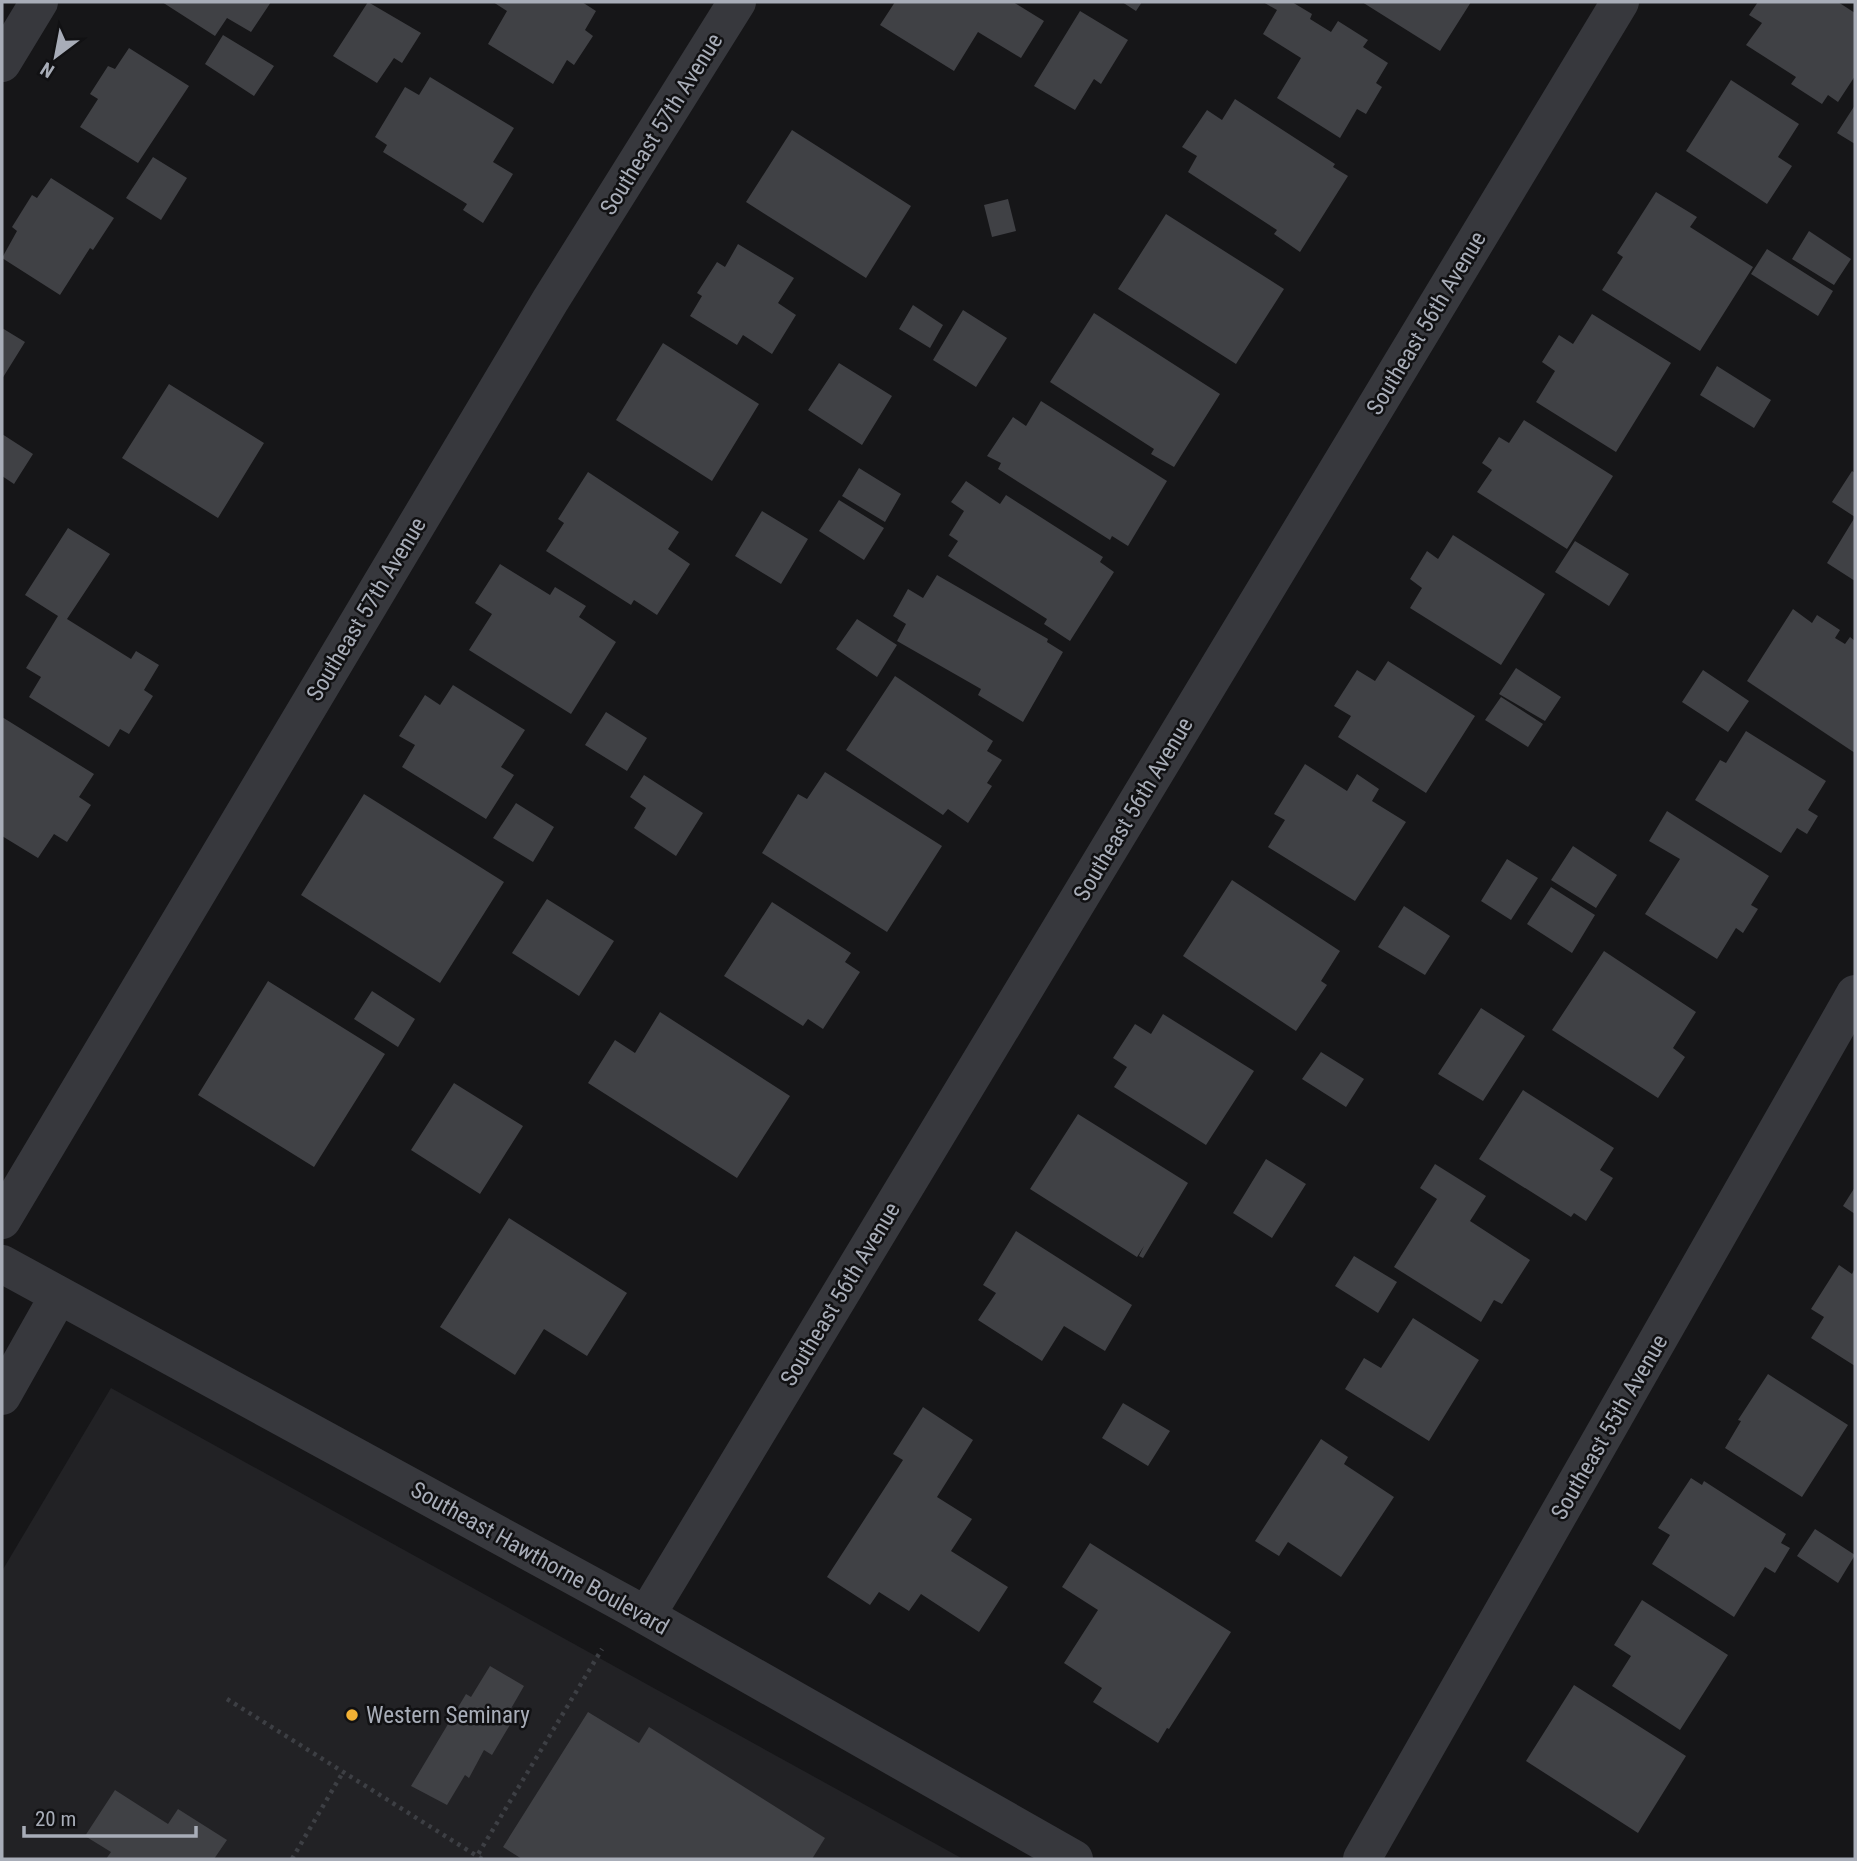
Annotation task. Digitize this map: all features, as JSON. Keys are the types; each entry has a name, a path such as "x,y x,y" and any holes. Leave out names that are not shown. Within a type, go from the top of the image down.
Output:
{"street":[{"path":"2,63 39,2"},
{"name":"Southeast 57th Avenue","path":"2,1220 550,301 737,2"},
{"name":"Southeast 56th Avenue","path":"646,1616 1620,2"},
{"name":"Southeast 55th Avenue","path":"1362,1859 1855,994"},
{"name":"Southeast Hawthorne Boulevard","path":"2,1264 646,1616 1074,1859"},
{"path":"2,1396 59,1295"}],"path":[{"path":"227,1699 480,1858 584,1682"},
{"path":"292,1859 343,1772"}],"shaded area":[{"name":"Western Seminary","path":"111,1388 963,1859 2,1859 2,1571"}],"building":[{"path":"162,2 271,2 251,32 227,18 215,36"},
{"path":"368,2 421,33 402,63 394,58 377,83 333,56"},
{"path":"493,2 582,2 596,11 585,30 593,36 574,65 567,60 553,84 488,44 507,11"},
{"path":"895,2 1013,2 1044,21 1021,58 978,32 954,71 880,25"},
{"path":"1122,2 1142,2 1136,11"},
{"path":"1263,2 1292,2 1312,14 1310,19 1331,32 1338,21 1368,40 1363,47 1388,63 1376,83 1382,87 1366,114 1357,109 1340,138 1277,98 1301,58 1263,34 1277,10"},
{"path":"1362,2 1471,2 1440,51"},
{"path":"1758,2 1838,2 1855,13 1855,76 1838,102 1828,95 1822,104 1791,84 1796,77 1746,45 1762,23 1749,15"},
{"path":"1080,11 1128,40 1101,84 1094,79 1075,110 1034,86"},
{"path":"223,35 274,66 254,96 205,64"},
{"path":"129,48 189,86 138,163 80,127 98,99 90,94 108,66 115,69"},
{"path":"430,77 514,128 493,162 513,174 483,223 463,210 467,204 383,152 387,145 375,137 405,87 419,95"},
{"path":"1731,80 1799,124 1778,157 1792,166 1767,204 1686,151"},
{"path":"1235,99 1335,164 1333,167 1348,176 1300,252 1274,234 1277,230 1188,172 1197,156 1182,147 1207,110 1222,120"},
{"path":"1855,105 1855,144 1837,133"},
{"path":"792,130 911,206 866,278 746,202"},
{"path":"153,157 187,178 161,220 126,198"},
{"path":"51,178 114,218 93,250 90,248 60,295 2,258 17,231 12,227 32,195 37,198"},
{"path":"1656,192 1697,217 1690,227 1753,267 1700,351 1602,290 1623,257 1617,253"},
{"path":"1008,199 1016,231 992,237 984,205"},
{"path":"1166,214 1284,289 1236,364 1118,289"},
{"path":"1809,231 1851,259 1834,285 1792,259"},
{"path":"738,244 794,278 778,303 796,315 772,354 743,335 737,345 690,316 702,296 697,293 717,262 725,267"},
{"path":"1767,249 1833,291 1818,316 1751,274"},
{"path":"913,305 943,325 930,348 899,329"},
{"path":"963,310 1007,338 976,387 933,360"},
{"path":"1094,313 1220,394 1174,467 1151,454 1154,449 1050,382"},
{"path":"1592,314 1671,363 1616,452 1536,402 1555,371 1542,362 1559,335 1573,344"},
{"path":"2,328 25,342 2,379"},
{"path":"663,343 759,404 712,481 616,420"},
{"path":"839,363 892,396 862,445 808,410"},
{"path":"1717,366 1771,400 1754,428 1700,395"},
{"path":"169,384 264,443 218,518 122,458"},
{"path":"1041,401 1167,481 1128,546 1112,536 1110,540 998,469 1001,463 987,456 1013,417 1026,426"},
{"path":"1524,420 1613,476 1567,549 1477,492 1492,470 1482,463 1499,437 1509,443"},
{"path":"2,434 33,454 14,484 2,476"},
{"path":"859,468 901,494 885,522 842,496"},
{"path":"1852,471 1855,473 1855,517 1832,502"},
{"path":"588,472 679,532 668,549 690,564 657,615 634,600 631,605 546,551 564,523 558,519"},
{"path":"966,481 1000,504 1006,495 1103,557 1100,562 1114,572 1070,641 1044,624 1047,619 948,556 958,541 949,535 964,511 951,502"},
{"path":"839,500 884,528 864,560 819,531"},
{"path":"762,511 808,539 781,584 735,556"},
{"path":"1855,517 1855,581 1827,563"},
{"path":"68,528 110,554 67,619 131,659 136,651 159,665 144,690 153,696 129,734 120,729 109,747 29,697 41,677 26,668 58,616 25,595"},
{"path":"1453,535 1545,594 1501,665 1410,608 1422,588 1410,579 1427,551 1438,559"},
{"path":"1575,541 1629,574 1609,606 1555,572"},
{"path":"500,564 550,595 555,587 586,606 579,617 616,642 571,714 469,650 492,614 475,603"},
{"path":"937,575 1048,639 1047,642 1063,652 1023,722 978,695 981,689 897,641 906,624 893,616 908,589 923,598"},
{"path":"1793,609 1812,623 1817,615 1840,630 1835,638 1845,644 1850,637 1855,641 1855,753 1747,681"},
{"path":"857,619 897,645 877,677 836,649"},
{"path":"1388,661 1475,716 1426,793 1338,737 1351,716 1334,706 1357,670 1375,681"},
{"path":"1516,668 1561,697 1545,721 1499,694"},
{"path":"1703,670 1749,701 1728,732 1682,702"},
{"path":"895,676 993,741 987,751 1002,760 987,783 992,786 968,823 948,809 943,815 846,750"},
{"path":"453,685 525,730 501,767 514,775 486,819 402,767 415,745 399,736 425,695 440,705"},
{"path":"1501,697 1543,724 1528,747 1485,720"},
{"path":"606,712 647,738 627,771 585,745"},
{"path":"2,717 94,774 79,797 91,805 67,842 54,834 38,858 2,836"},
{"path":"1746,731 1826,781 1808,810 1818,816 1807,834 1797,828 1781,853 1695,800 1720,760 1726,763"},
{"path":"1305,764 1347,791 1357,774 1379,789 1372,801 1406,822 1355,901 1268,847 1285,820 1274,814"},
{"path":"825,772 942,846 887,932 762,853 798,794 807,799"},
{"path":"644,775 703,813 676,856 634,828 646,808 630,797"},
{"path":"364,794 504,882 440,983 301,895"},
{"path":"516,803 554,827 533,862 493,838"},
{"path":"1667,811 1769,876 1751,905 1758,909 1743,933 1736,928 1717,959 1645,914 1680,859 1649,841"},
{"path":"1573,846 1617,875 1596,908 1551,880"},
{"path":"1507,859 1538,878 1511,920 1481,901"},
{"path":"1232,880 1340,951 1321,981 1327,985 1296,1031 1183,956"},
{"path":"1551,887 1595,915 1572,953 1527,924"},
{"path":"547,899 614,941 579,996 512,953"},
{"path":"772,902 851,953 845,962 860,972 823,1029 808,1019 803,1026 724,976"},
{"path":"1404,906 1450,936 1425,975 1378,947"},
{"path":"1604,951 1696,1012 1673,1048 1685,1057 1658,1098 1552,1030"},
{"path":"268,981 385,1054 314,1167 198,1095"},
{"path":"372,991 415,1019 398,1047 354,1019"},
{"path":"1481,1008 1525,1036 1483,1101 1438,1074"},
{"path":"660,1012 790,1096 737,1178 588,1083 615,1040 635,1053"},
{"path":"1163,1014 1254,1071 1206,1145 1114,1087 1127,1067 1113,1058 1135,1024 1151,1034"},
{"path":"1321,1052 1364,1079 1346,1107 1302,1079"},
{"path":"454,1083 523,1126 480,1194 411,1150"},
{"path":"1523,1090 1614,1148 1600,1170 1613,1178 1586,1221 1574,1213 1571,1217 1479,1159"},
{"path":"1078,1114 1188,1183 1143,1258 1139,1256 1144,1246 1137,1257 1030,1189"},
{"path":"1266,1159 1306,1184 1272,1238 1233,1213"},
{"path":"1435,1164 1486,1196 1470,1221 1530,1260 1502,1304 1494,1300 1481,1322 1394,1267 1437,1199 1420,1188"},
{"path":"1855,1187 1855,1214 1843,1206"},
{"path":"509,1218 627,1293 587,1356 544,1329 515,1375 440,1327"},
{"path":"1016,1231 1132,1305 1105,1351 1064,1326 1042,1361 978,1320 996,1293 983,1285"},
{"path":"1354,1256 1397,1282 1378,1313 1335,1286"},
{"path":"1839,1265 1852,1274 1855,1268 1855,1366 1811,1338 1824,1317 1811,1309"},
{"path":"1413,1318 1479,1360 1429,1441 1345,1389 1364,1358 1381,1368"},
{"path":"1768,1374 1848,1425 1802,1497 1725,1448 1741,1421 1738,1420"},
{"path":"1123,1403 1170,1431 1148,1466 1102,1438"},
{"path":"923,1407 973,1440 937,1497 972,1519 951,1551 1008,1587 979,1632 921,1594 909,1611 879,1592 870,1605 827,1577 903,1460 893,1454"},
{"path":"1321,1439 1348,1457 1344,1464 1394,1497 1341,1577 1288,1542 1279,1556 1255,1541"},
{"path":"1691,1478 1702,1485 1704,1481 1786,1534 1781,1543 1790,1548 1775,1573 1765,1567 1734,1617 1652,1564 1670,1535 1658,1528"},
{"path":"1815,1529 1855,1555 1838,1583 1797,1556"},
{"path":"1090,1543 1231,1632 1158,1743 1093,1702 1102,1688 1064,1663 1098,1610 1062,1587"},
{"path":"1642,1600 1728,1655 1680,1730 1612,1686 1631,1656 1614,1645"},
{"path":"490,1666 524,1686 505,1719 511,1723 492,1755 484,1750 469,1778 465,1775 447,1805 411,1786 466,1694 471,1697"},
{"path":"1574,1685 1686,1756 1638,1833 1526,1761"},
{"path":"588,1712 639,1743 649,1727 825,1838 812,1859 522,1859 503,1847"},
{"path":"115,1790 168,1824 178,1809 227,1840 214,1859 106,1859 111,1852 85,1836"}],"place":[{"name":"Western Seminary","path":"352,1715"}]}
